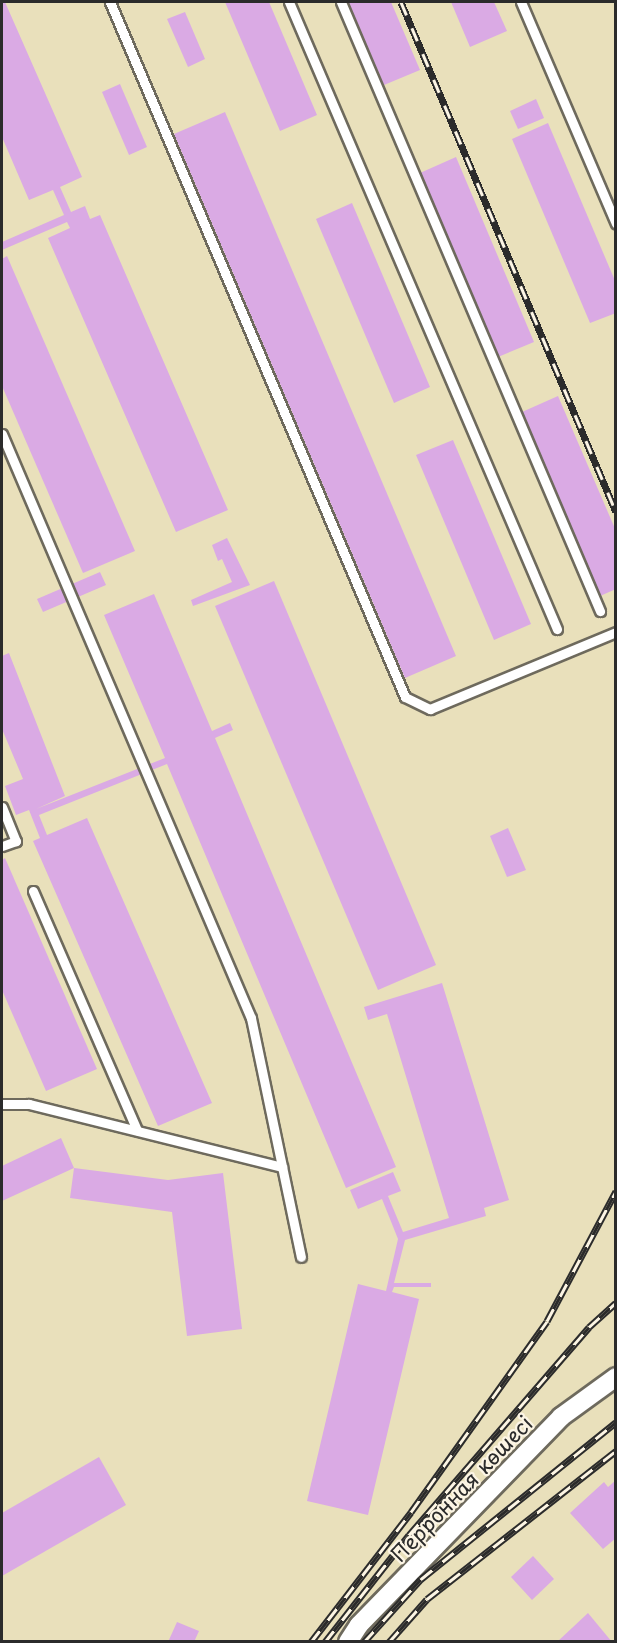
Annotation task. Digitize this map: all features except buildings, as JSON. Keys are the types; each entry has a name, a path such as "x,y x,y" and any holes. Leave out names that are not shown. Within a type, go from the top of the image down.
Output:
{"street":[{"name":"Перронная көшесі","path":"348,1641 359,1625 561,1417 615,1377"}],"lane":[{"path":"110,2 405,697 430,709 615,632"},
{"path":"289,2 557,629"},
{"path":"341,2 600,611"},
{"path":"521,2 615,224"},
{"path":"2,434 251,1018 302,1257"},
{"path":"2,807 16,841 2,846"},
{"path":"33,891 137,1130"},
{"path":"2,1104 30,1104 282,1167"}],"railway":[{"path":"401,2 616,512"},
{"path":"311,1642 411,1512 547,1321 616,1191"},
{"path":"325,1642 409,1535 589,1327 616,1303"},
{"path":"364,1642 421,1579 616,1422"},
{"path":"389,1642 427,1599 616,1451"}]}
